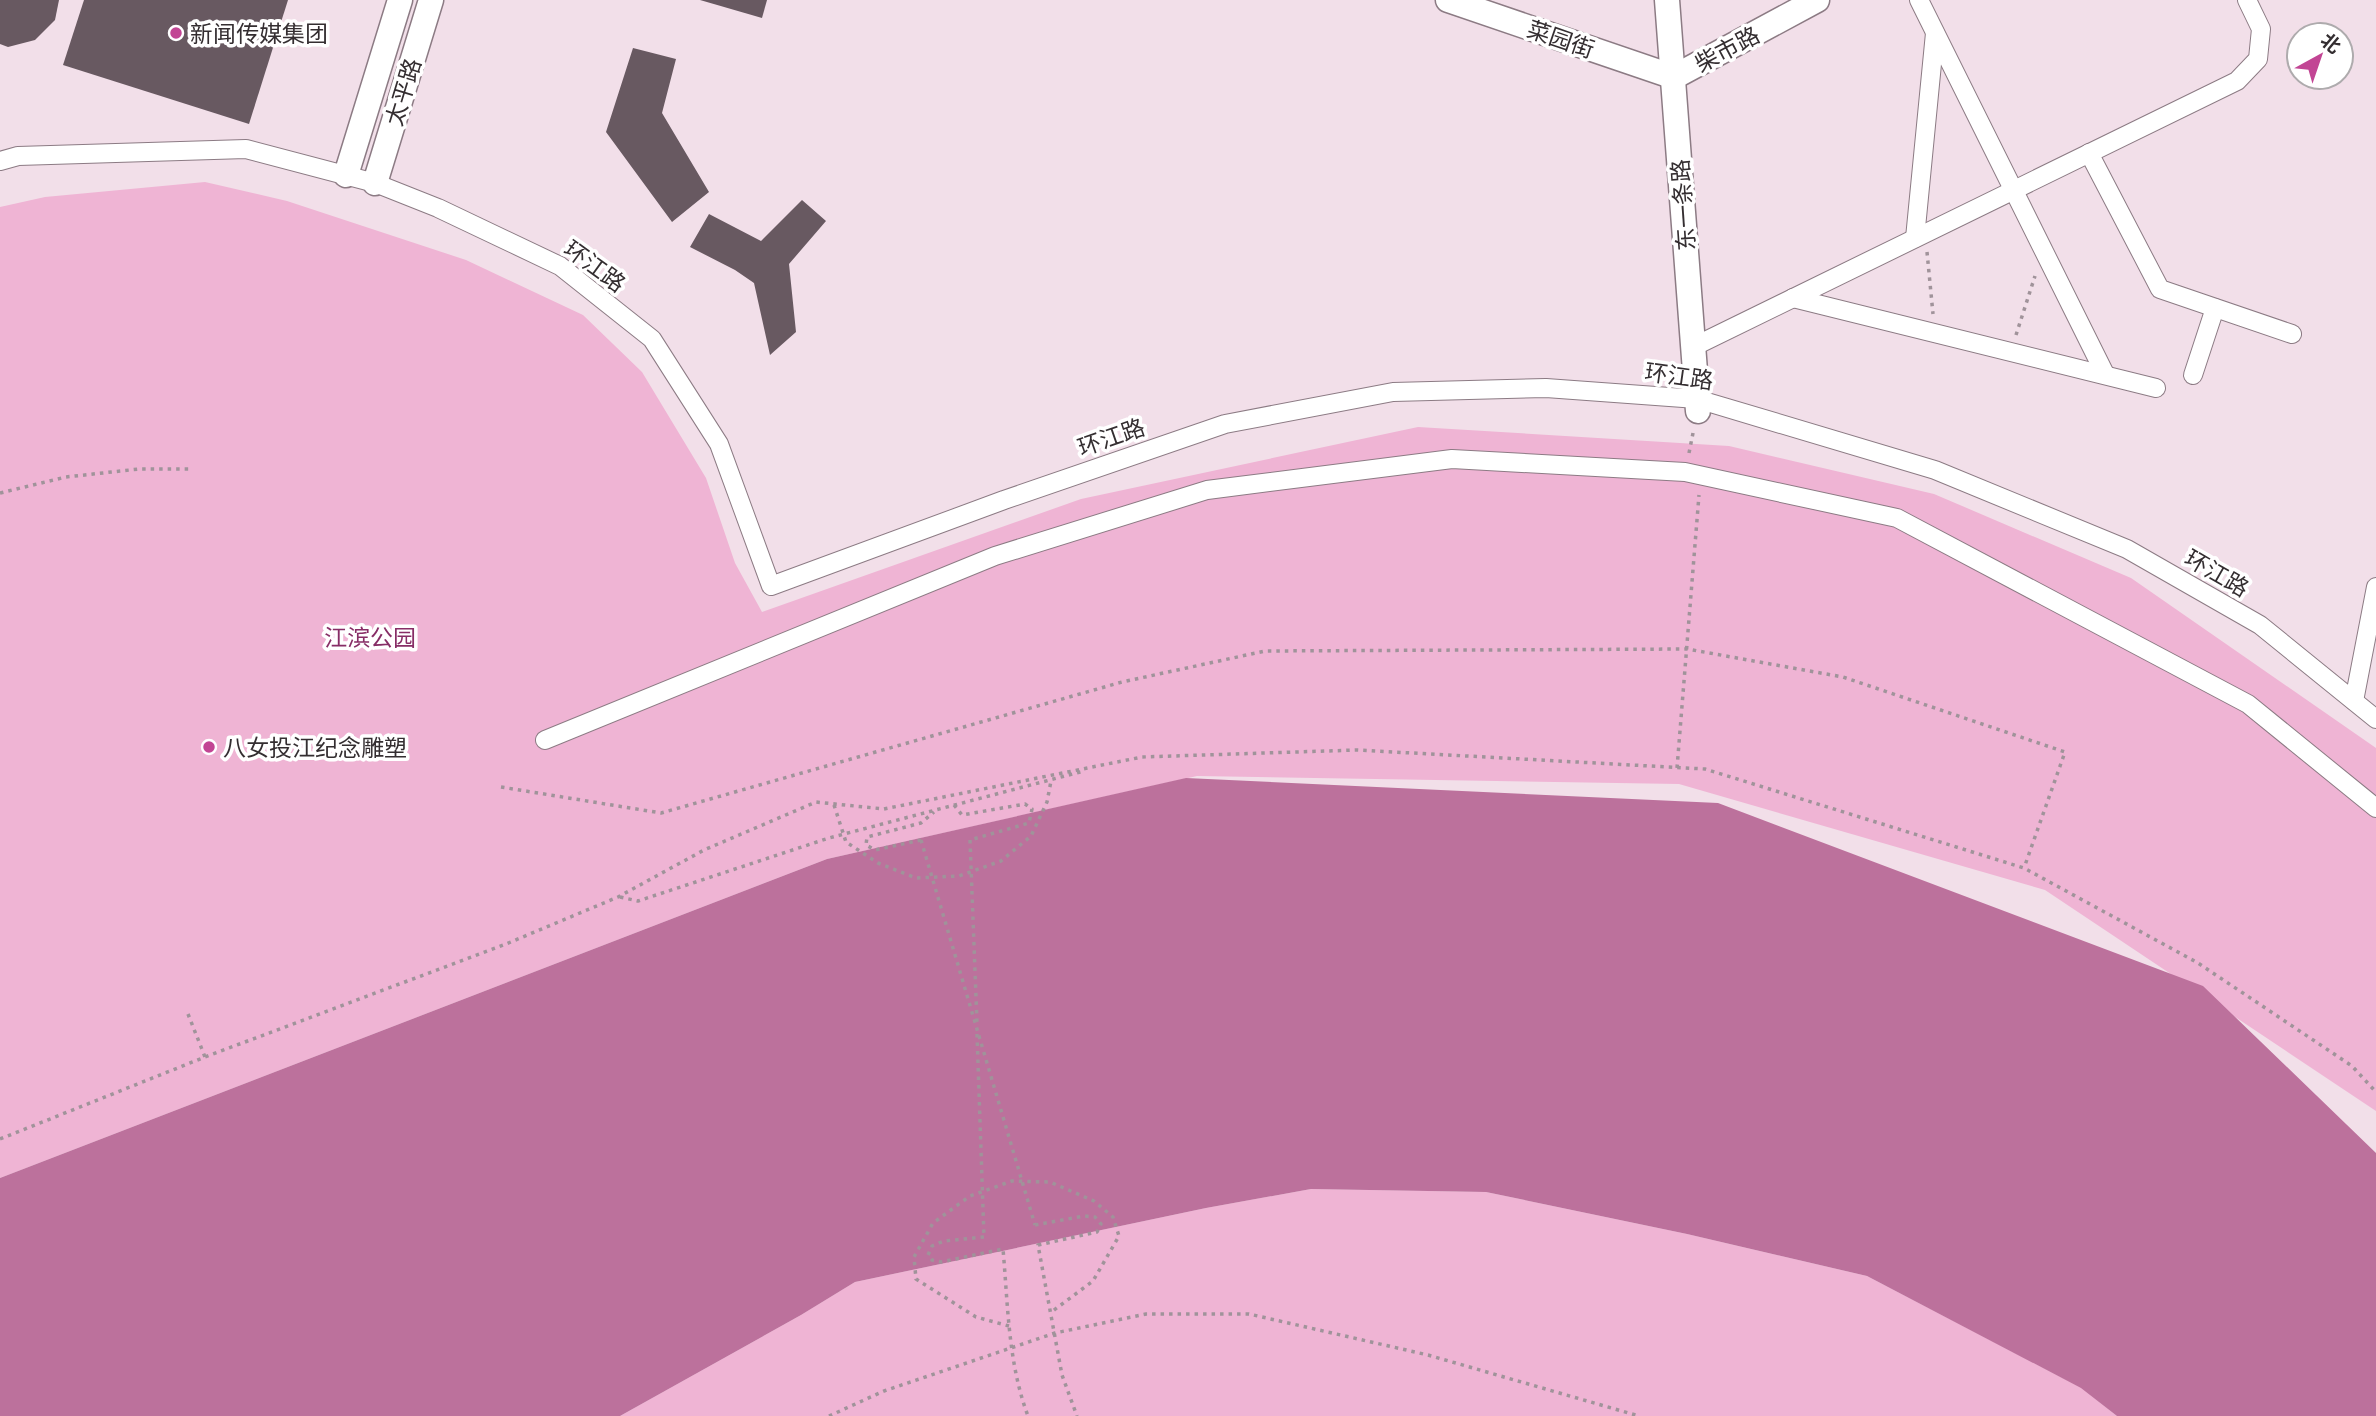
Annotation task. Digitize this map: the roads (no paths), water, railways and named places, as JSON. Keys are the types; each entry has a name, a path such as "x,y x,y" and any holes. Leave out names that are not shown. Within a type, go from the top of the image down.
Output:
{"street":[{"name":"太平路","path":"346,175 400,0"},
{"name":"太平路","path":"375,183 431,0"},
{"name":"菜园街","path":"1448,0 1674,77"},
{"name":"东一条路","path":"1667,0 1697,405"},
{"name":"柴市路","path":"1674,77 1817,0"},
{"path":"1919,0 2105,374"},
{"path":"1693,347 2237,81 2258,59 2261,29 2247,0"},
{"path":"1920,235 1935,33"},
{"name":"环江路","path":"0,161 18,156 246,149 375,183 438,208 560,266 652,339 719,444 771,586 1004,500 1238,422 1393,392 1546,388 1697,405 1935,470 2127,549 2260,625 2376,719"},
{"path":"2089,153 2160,289 2292,334"},
{"path":"1793,298 2156,388"},
{"path":"2193,375 2215,308"},
{"path":"545,740 995,556 1207,490 1452,459 1693,473 1897,518 2248,704 2376,808"},
{"path":"2354,701 2376,587"}],"place":[{"name":"新闻传媒集团","path":"176,33"},
{"name":"八女投江纪念雕塑","path":"209,747"}],"park label":[{"name":"江滨公园","path":"370,637"}]}
